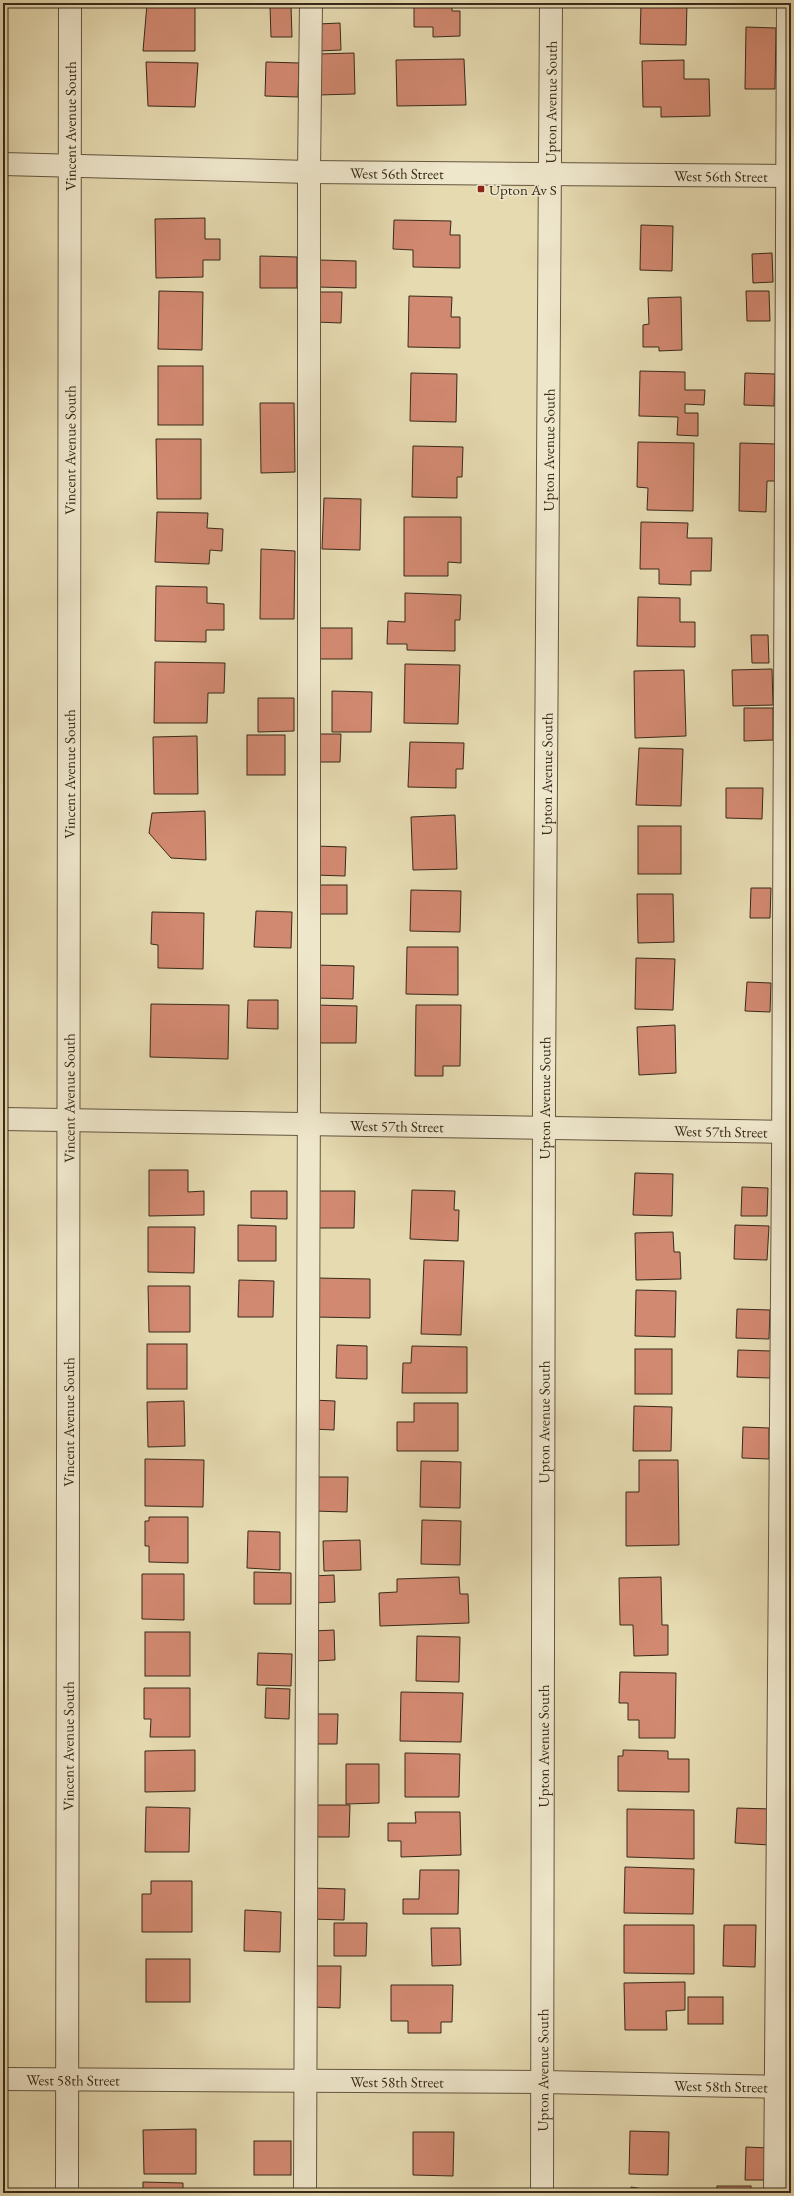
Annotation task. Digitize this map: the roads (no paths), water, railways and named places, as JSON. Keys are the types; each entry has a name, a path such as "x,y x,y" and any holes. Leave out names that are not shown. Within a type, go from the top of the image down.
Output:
{"street":[{"name":"Vincent Avenue South","path":"68,2193 70,3"},
{"path":"305,2193 309,172 311,3"},
{"name":"Upton Avenue South","path":"542,2193 544,1129 551,3"},
{"path":"775,2193 783,2087 787,1132 788,3"},
{"name":"West 56th Street","path":"3,164 309,172 789,176"},
{"name":"West 57th Street","path":"3,1119 787,1132"},
{"name":"West 58th Street","path":"3,2079 542,2082 783,2087"}],"place":[{"name":"Upton Av S","path":"481,189"}]}
